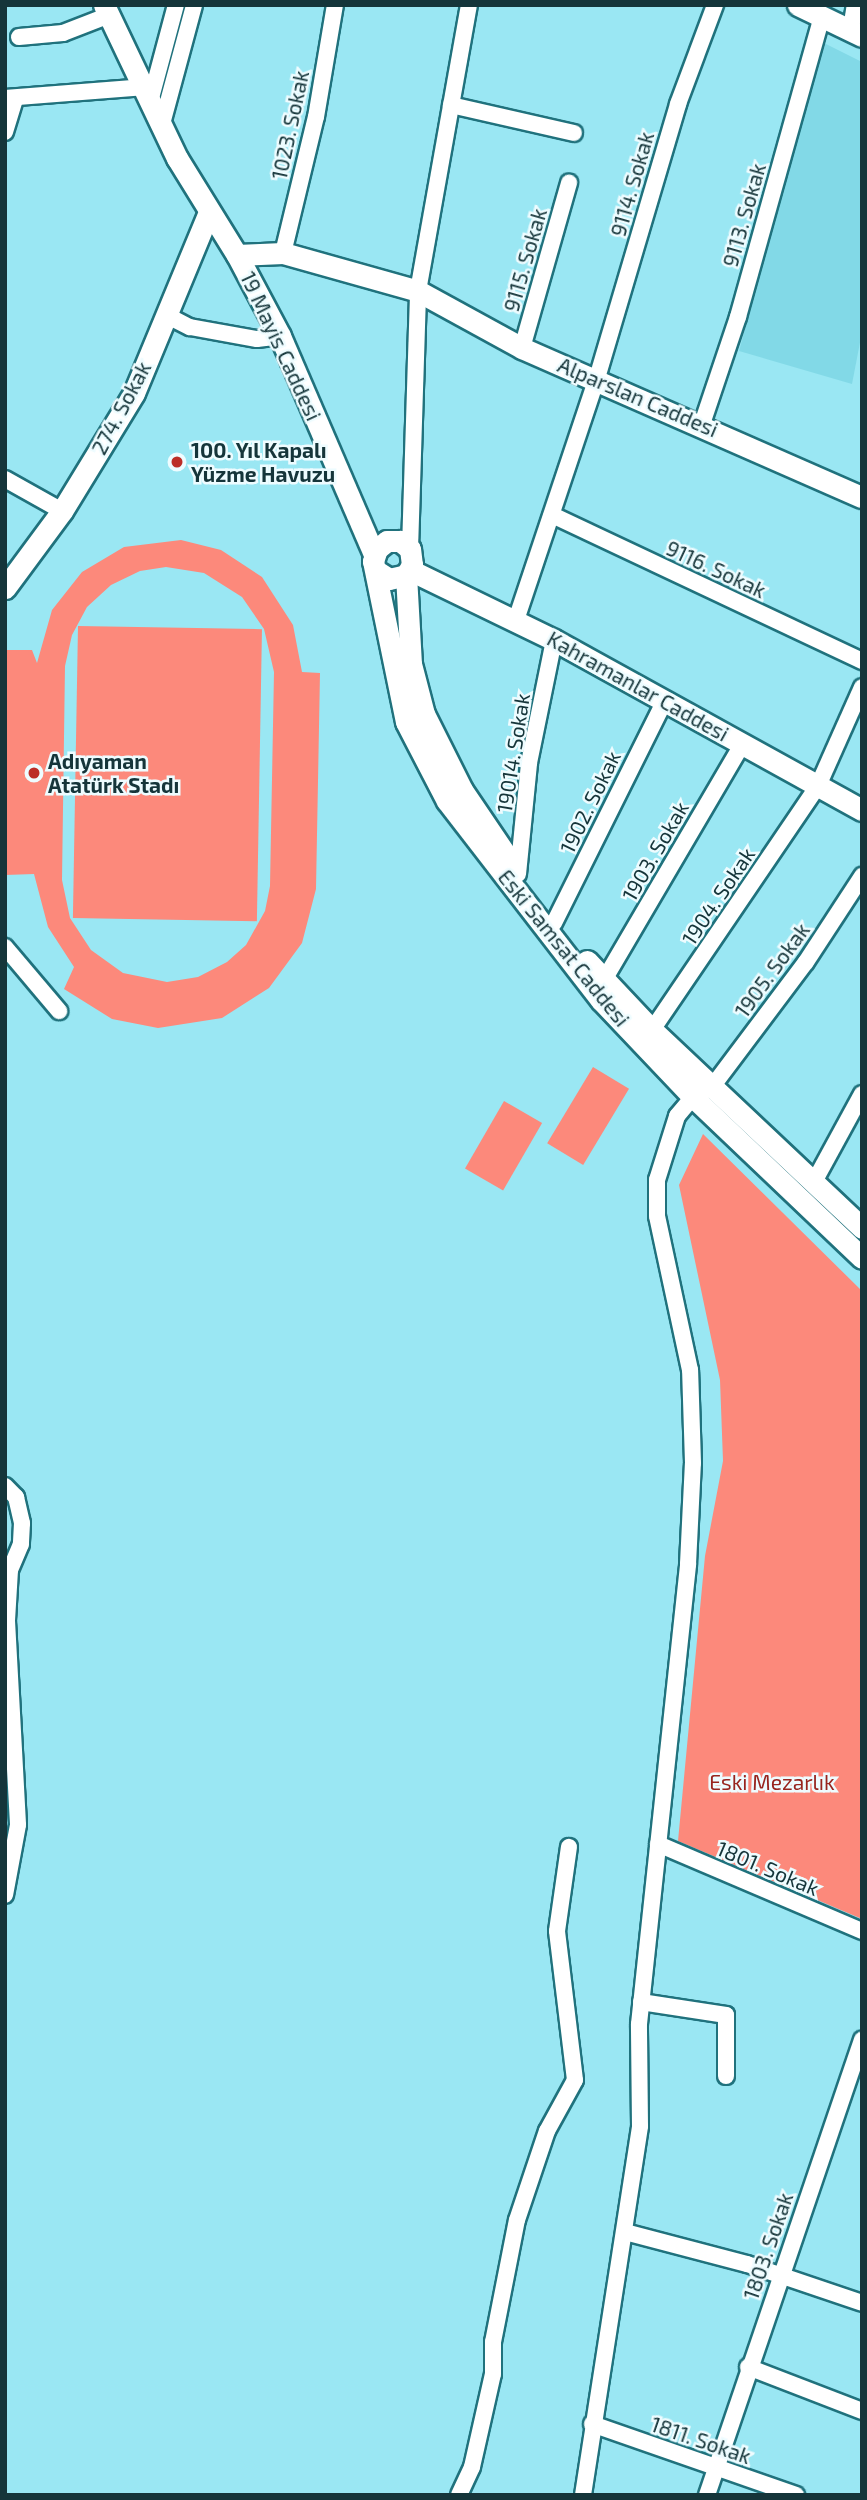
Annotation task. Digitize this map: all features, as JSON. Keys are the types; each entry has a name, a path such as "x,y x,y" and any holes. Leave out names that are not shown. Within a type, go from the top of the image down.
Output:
{"street":[{"path":"5,132 10,98 148,93 176,5"},
{"path":"162,124 194,5"},
{"name":"1023. Sokak","path":"283,253 316,117 335,5"},
{"path":"410,549 400,541 387,541 376,563 388,579 408,573 410,549 418,291 469,5"},
{"name":"9114. Sokak","path":"516,620 597,378 678,104 715,5"},
{"path":"798,5 856,33 855,5"},
{"path":"19,37 63,33 105,11"},
{"name":"19 Mayis Caddesi","path":"105,11 209,212 237,255 280,336 376,563"},
{"name":"9113. Sokak","path":"702,424 738,317 822,17"},
{"path":"451,105 574,133"},
{"name":"9115. Sokak","path":"522,348 569,183"},
{"name":"274. Sokak","path":"5,587 62,511 134,393 209,212"},
{"name":"19 Mayis Caddesi","path":"237,255 283,253 418,291"},
{"name":"Alparslan Caddesi","path":"418,291 522,348 702,424 862,497"},
{"path":"166,315 190,327 257,339 280,336"},
{"path":"5,479 62,511"},
{"name":"9116. Sokak","path":"552,515 862,661"},
{"name":"Eski Samsat Caddesi","path":"376,563 406,722 447,801 601,1000 703,1092 814,1182 862,1228"},
{"name":"Eski Samsat Caddesi","path":"408,573 411,664 424,714 462,790 554,923 652,1030 703,1092 862,1258"},
{"name":"Kahramanlar Caddesi","path":"408,573 554,639 862,810"},
{"name":"19014. Sokak","path":"518,874 529,763 554,639"},
{"name":"1904. Sokak","path":"652,1030 818,786 862,687"},
{"name":"1902. Sokak","path":"554,923 665,700"},
{"name":"1903. Sokak","path":"604,980 743,743"},
{"name":"1905. Sokak","path":"583,2495 640,2126 642,2002 688,1564 693,1450 690,1370 657,1216 657,1180 677,1116 703,1092 806,962 862,876"},
{"path":"5,947 58,1011"},
{"path":"814,1182 862,1094"},
{"path":"5,1486 16,1497 22,1522 21,1544 8,1569 7,1621 18,1825 5,1895"},
{"name":"1801. Sokak","path":"658,1844 862,1931"},
{"path":"459,2495 472,2467 493,2375 493,2342 517,2220 547,2131 575,2080 556,1931 569,1847"},
{"path":"642,2002 726,2015 726,2077"},
{"name":"1803. Sokak","path":"707,2495 714,2466 862,2040"},
{"path":"625,2232 747,2264 862,2303"},
{"path":"748,2367 862,2411"},
{"name":"1811. Sokak","path":"592,2424 796,2495"}],"shaded area":[{"path":"824,43 862,62 862,332 852,384 739,351"}],"green space":[{"name":"Adıyaman Atatürk Stadı","path":"181,540 221,550 262,577 293,625 302,672 320,673 316,889 302,943 269,988 222,1018 158,1028 112,1019 64,989 74,967 48,927 34,874 5,875 5,650 32,650 37,663 52,610 82,572 124,547","holes":["166,567 204,573 242,597 264,629 274,672 270,886 265,911 246,945 227,962 198,977 167,982 123,973 91,950 70,918 62,880 65,666 72,635 87,607 111,585 140,571"]},
{"path":"78,626 262,629 257,921 73,918"},
{"path":"593,1067 629,1089 583,1165 547,1143"},
{"path":"504,1101 542,1123 503,1191 465,1169"},
{"name":"Eski Mezarlık","path":"703,1134 862,1291 862,1919 678,1841 705,1556 723,1461 720,1380 679,1185"}],"place":[{"name":"100. Yıl Kapalı Yüzme Havuzu","path":"177,462"},
{"name":"Adıyaman Atatürk Stadı","path":"34,773"}]}
